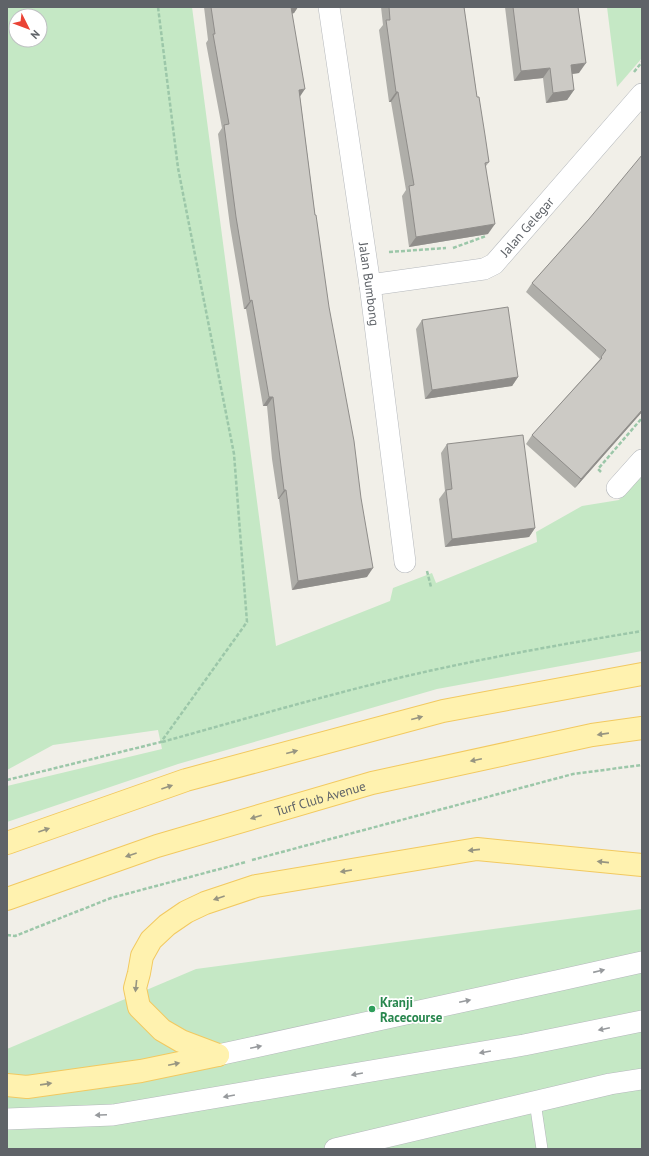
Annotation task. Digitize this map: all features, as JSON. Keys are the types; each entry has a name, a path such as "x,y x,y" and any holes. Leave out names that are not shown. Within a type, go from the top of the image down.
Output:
{"main road":[{"path":"7,843 186,780 435,713 642,674"},
{"name":"Turf Club Avenue","path":"7,899 157,846 372,783 592,735 642,728"},
{"path":"218,1055 181,1041 162,1030 139,1007 135,988 142,956 151,940 167,925 186,912 205,903 256,886 477,849 642,865"},
{"path":"7,1085 27,1087 141,1071 218,1055"}],"street":[{"name":"Jalan Bumbong","path":"329,7 370,285 405,562"},
{"name":"Jalan Gelegar","path":"370,285 484,269 494,264 642,94"},
{"path":"617,488 642,460"},
{"path":"218,1055 642,962"},
{"path":"7,1119 113,1115 516,1046 642,1021"},
{"path":"335,1149 610,1084 642,1079"}],"lane":[{"path":"535,1102 542,1149"}],"path":[{"path":"158,7 178,168 234,454 247,622 161,742"},
{"path":"632,74 642,62"},
{"path":"365,254 452,248 491,235"},
{"path":"428,571 431,587"},
{"path":"7,780 161,742 397,678 528,650 642,631"},
{"path":"7,935 15,936 111,898 558,778 573,774 642,765"}],"green space":[{"path":"7,7 192,7 276,646 390,601 393,588 432,573 436,583 537,542 536,532 582,506 619,500 642,475 642,651 437,689 178,764 7,822 7,786 162,749 158,730 53,745 7,770"},
{"path":"607,7 642,7 642,58 617,87"},
{"name":"Kranji Racecourse","path":"642,909 642,1149 7,1149 7,1049 196,969"}],"building":[{"path":"211,7 291,7 305,89 299,90 315,215 329,307 354,441 361,498 373,568 298,581 286,490 284,490 273,397 269,397 252,300 250,301 236,217 224,125 229,124 213,34 215,34"},
{"path":"389,7 464,7 477,97 479,97 489,162 485,163 495,224 416,237 409,186 414,185 398,92 396,92 386,20 390,20"},
{"path":"513,7 578,7 586,63 571,65 574,90 553,93 550,68 521,71"},
{"path":"642,155 642,410 581,479 532,435 602,358 601,357 606,350 532,283 589,219"},
{"path":"508,307 518,377 432,390 422,320"},
{"path":"523,435 535,528 452,539 446,490 452,489 447,444"}],"place":[{"name":"Kranji Racecourse","path":"372,1009"}]}
